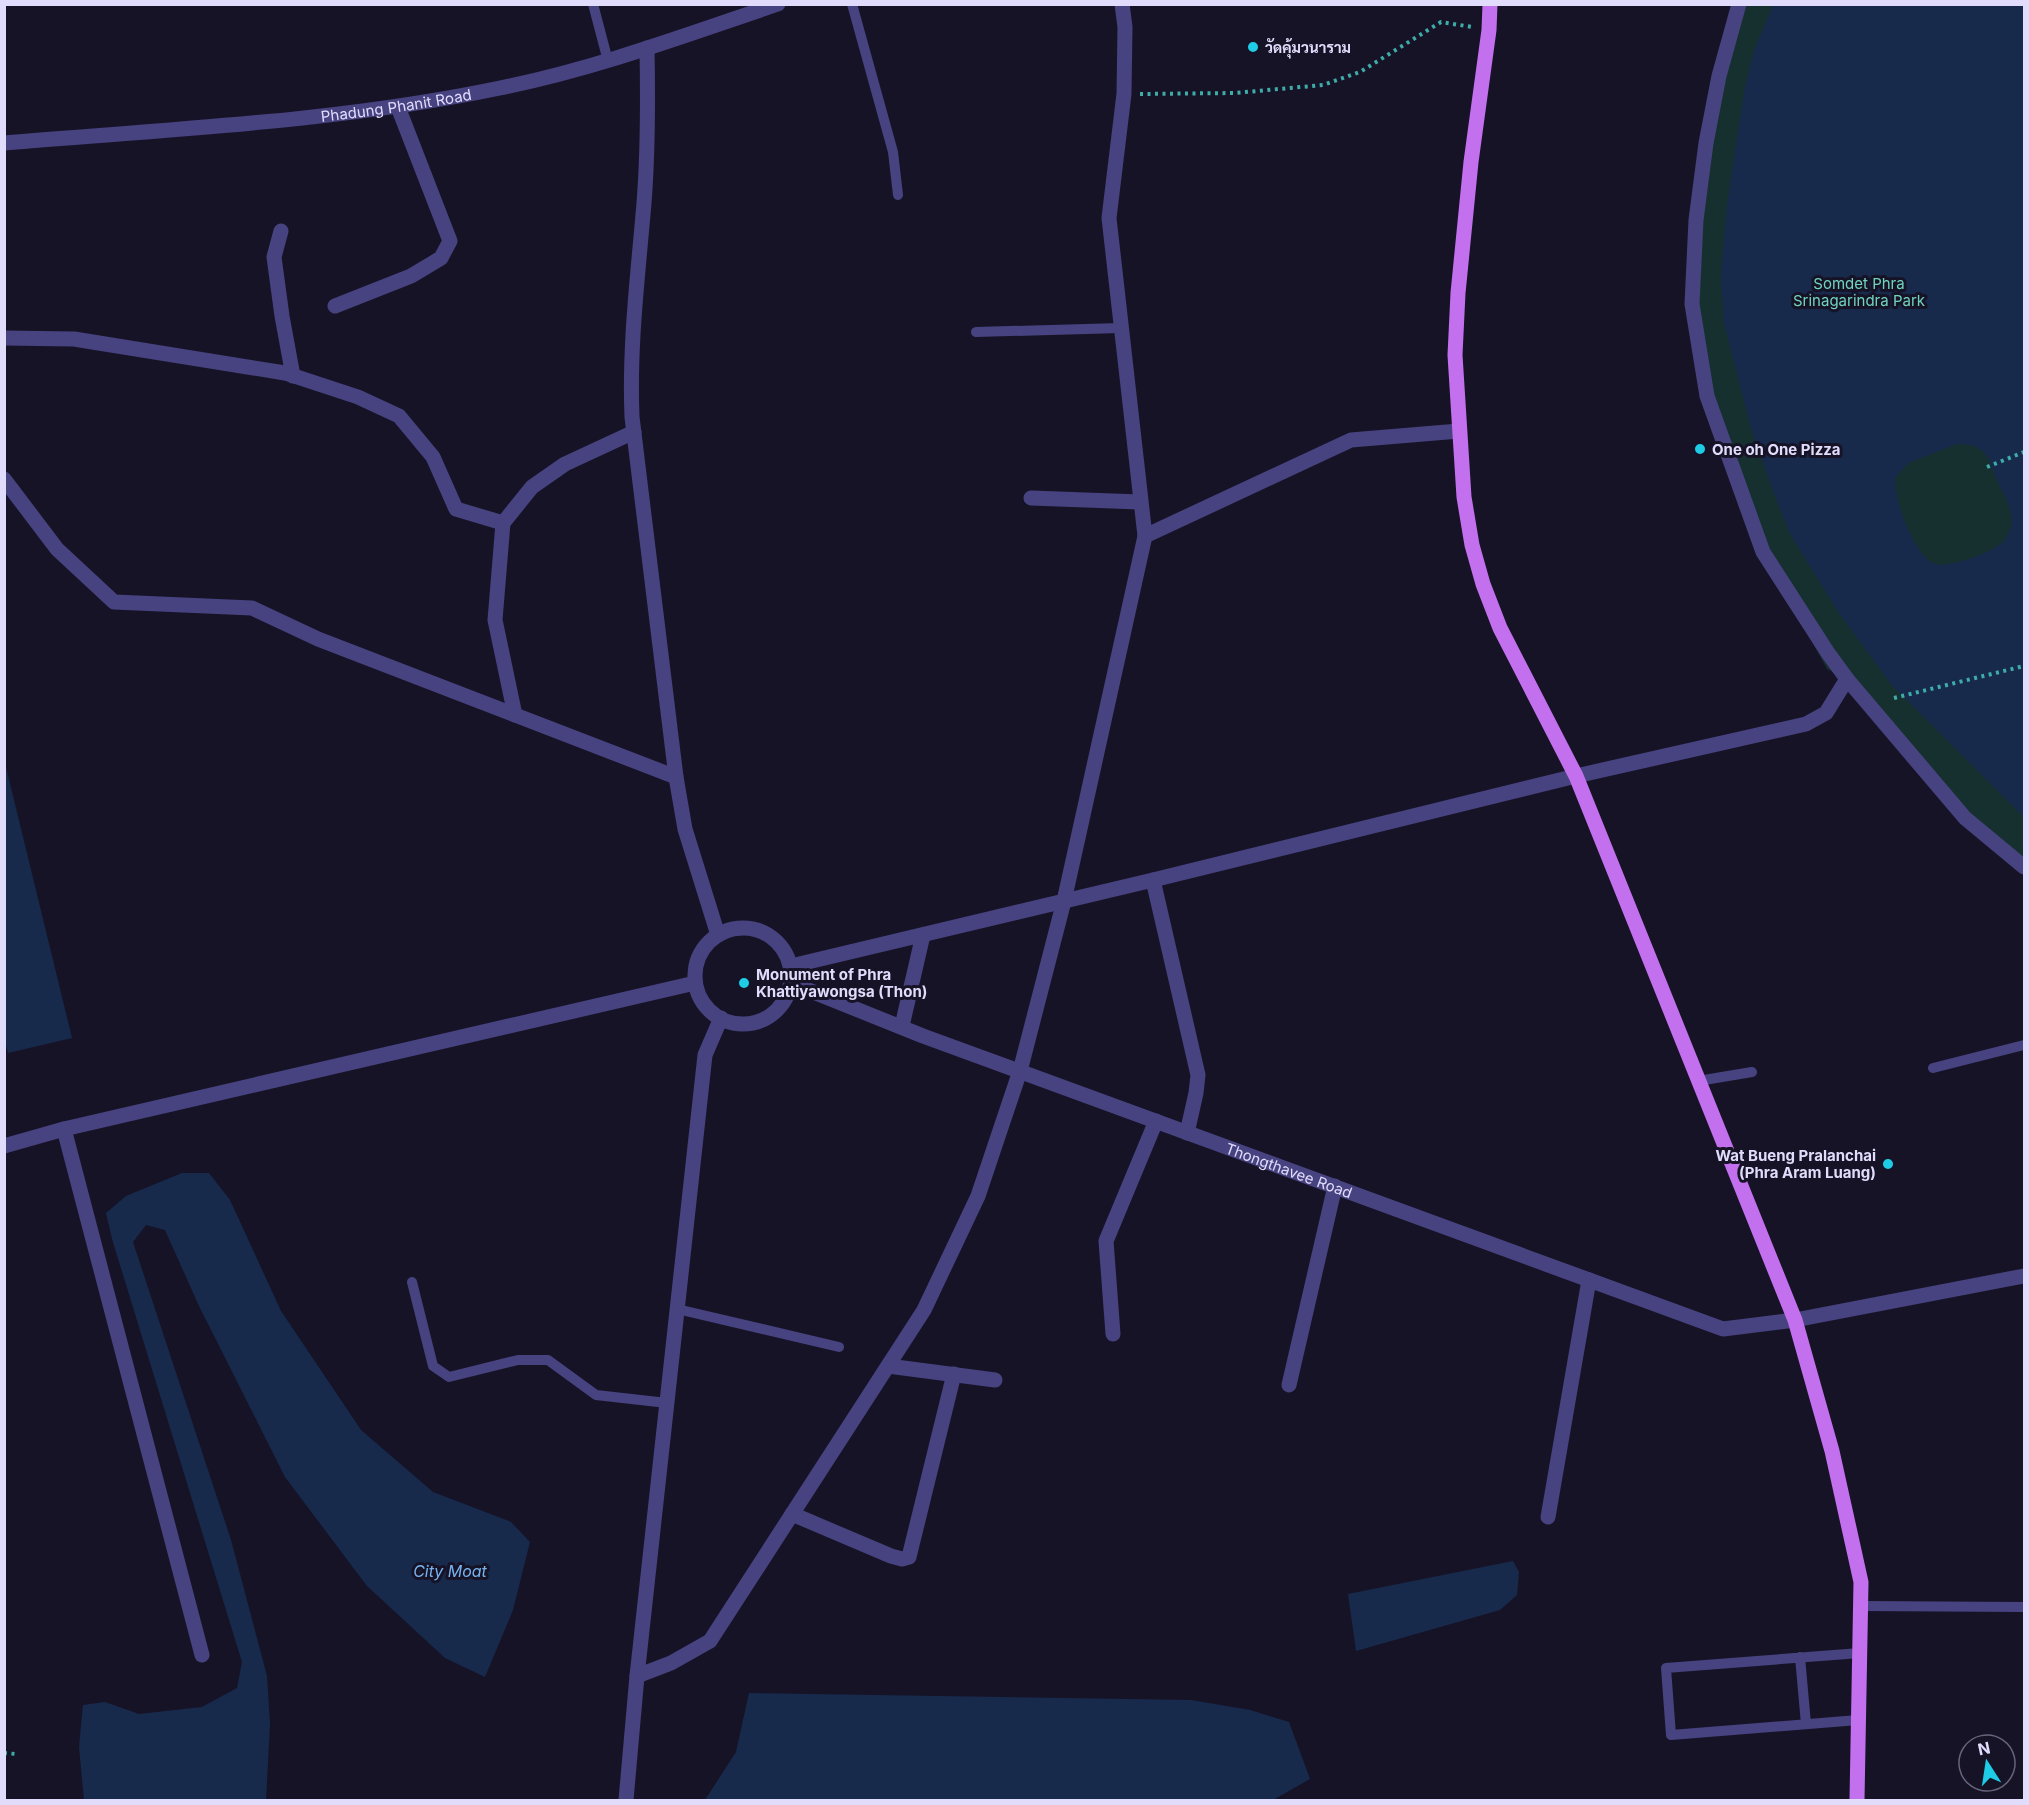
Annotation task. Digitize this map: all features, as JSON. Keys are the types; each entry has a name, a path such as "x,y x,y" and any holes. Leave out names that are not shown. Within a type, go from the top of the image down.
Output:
{"main road":[{"path":"1490,4 1489,30 1471,162 1458,292 1455,355 1464,497 1472,545 1483,584 1500,628 1576,776 1795,1320 1832,1451 1861,1582 1857,1800"}],"street":[{"name":"Phadung Phanit Road","path":"4,143 304,118 398,107 501,88 608,61 778,4"},
{"path":"637,1676 671,1663 710,1641 924,1310 978,1196 1020,1071 1064,901 1145,536 1109,218 1124,94 1125,27 1122,4"},
{"path":"1739,4 1719,76 1706,143 1696,220 1692,304 1707,396 1763,552 1847,679 1965,818 2025,867"},
{"path":"647,48 648,112 645,200 630,376 634,432 676,777 685,829 718,935"},
{"path":"335,306 411,276 441,258 450,241 398,107"},
{"path":"281,231 274,257 293,376"},
{"path":"4,338 74,339 285,373 358,397 399,416 433,457 456,509 502,523"},
{"path":"1145,536 1351,440 1459,430"},
{"path":"515,715 495,620 502,523 532,487 565,464 634,432"},
{"path":"4,479 57,549 114,602 252,608 318,639 676,777"},
{"path":"1031,498 1140,502"},
{"path":"791,966 1576,776 1806,724 1826,713 1847,679"},
{"path":"1153,880 1198,1075 1187,1132"},
{"path":"740,927 757,929 776,940 791,966 791,983 787,996 777,1010 763,1019 737,1023 721,1018 707,1008 695,983 696,966 702,950 718,935 740,927"},
{"path":"902,1026 923,935"},
{"path":"4,1146 695,983"},
{"name":"Thongthavee Road","path":"791,983 923,1036 1723,1329 1795,1320 2025,1276"},
{"path":"626,1800 637,1676 705,1055 721,1018"},
{"path":"1113,1334 1106,1241 1156,1121"},
{"path":"64,1130 202,1655"},
{"path":"1289,1385 1335,1186"},
{"path":"1548,1517 1589,1280"},
{"path":"888,1366 995,1380"},
{"path":"792,1514 891,1556 902,1559 909,1557 954,1374"}],"lane":[{"path":"593,4 608,61"},
{"path":"852,4 893,152 898,195"},
{"path":"976,332 1121,328"},
{"path":"1933,1068 2025,1045"},
{"path":"1698,1081 1752,1072"},
{"path":"412,1281 433,1366 449,1377 518,1360 548,1360 596,1395 667,1403"},
{"path":"677,1309 839,1347"},
{"path":"1861,1606 2025,1607"},
{"path":"1858,1720 1671,1735 1666,1668 1860,1653"},
{"path":"1800,1657 1806,1724"}],"path":[{"path":"1124,94 1235,93 1323,85 1360,72 1442,22 1489,30"},
{"path":"1987,467 2025,452"},
{"path":"1894,698 2025,666"},
{"path":"4,1753 16,1754"}],"green space":[{"name":"Somdet Phra Srinagarindra Park","path":"1739,5 2024,5 2024,867 1965,818 1847,679 1827,669 1763,552 1707,396 1692,304 1696,220"}],"water":[{"name":"Somdet Phra Srinagarindra Park","path":"1773,5 2024,5 2024,817 1891,684 1839,613 1790,534 1773,491 1751,428 1724,323 1721,276 1727,205 1745,87 1754,51","holes":["1957,444 1966,444 1983,451 1989,461 2009,508 2011,528 2002,543 1988,551 1958,562 1939,565 1926,558 1912,538 1901,512 1895,478 1908,463"]},
{"path":"4,759 72,1038 8,1053 4,1038"},
{"name":"City Moat","path":"182,1173 209,1173 230,1200 281,1311 361,1430 433,1492 511,1522 530,1542 513,1610 485,1677 445,1658 367,1586 285,1477 199,1306 165,1230 146,1225 133,1242 231,1540 267,1676 270,1724 266,1800 84,1800 79,1747 83,1705 105,1702 139,1714 202,1707 237,1688 242,1662 106,1213 126,1196"},
{"path":"1513,1561 1519,1572 1517,1595 1500,1610 1356,1651 1348,1594"},
{"path":"749,1693 1191,1700 1250,1710 1289,1722 1310,1779 1273,1800 705,1800 736,1752"}],"place":[{"name":"วัดคุ้มวนาราม","path":"1253,47"},
{"name":"One oh One Pizza","path":"1700,449"},
{"name":"Monument of Phra Khattiyawongsa (Thon)","path":"744,983"},
{"name":"Wat Bueng Pralanchai (Phra Aram Luang)","path":"1888,1164"}]}
